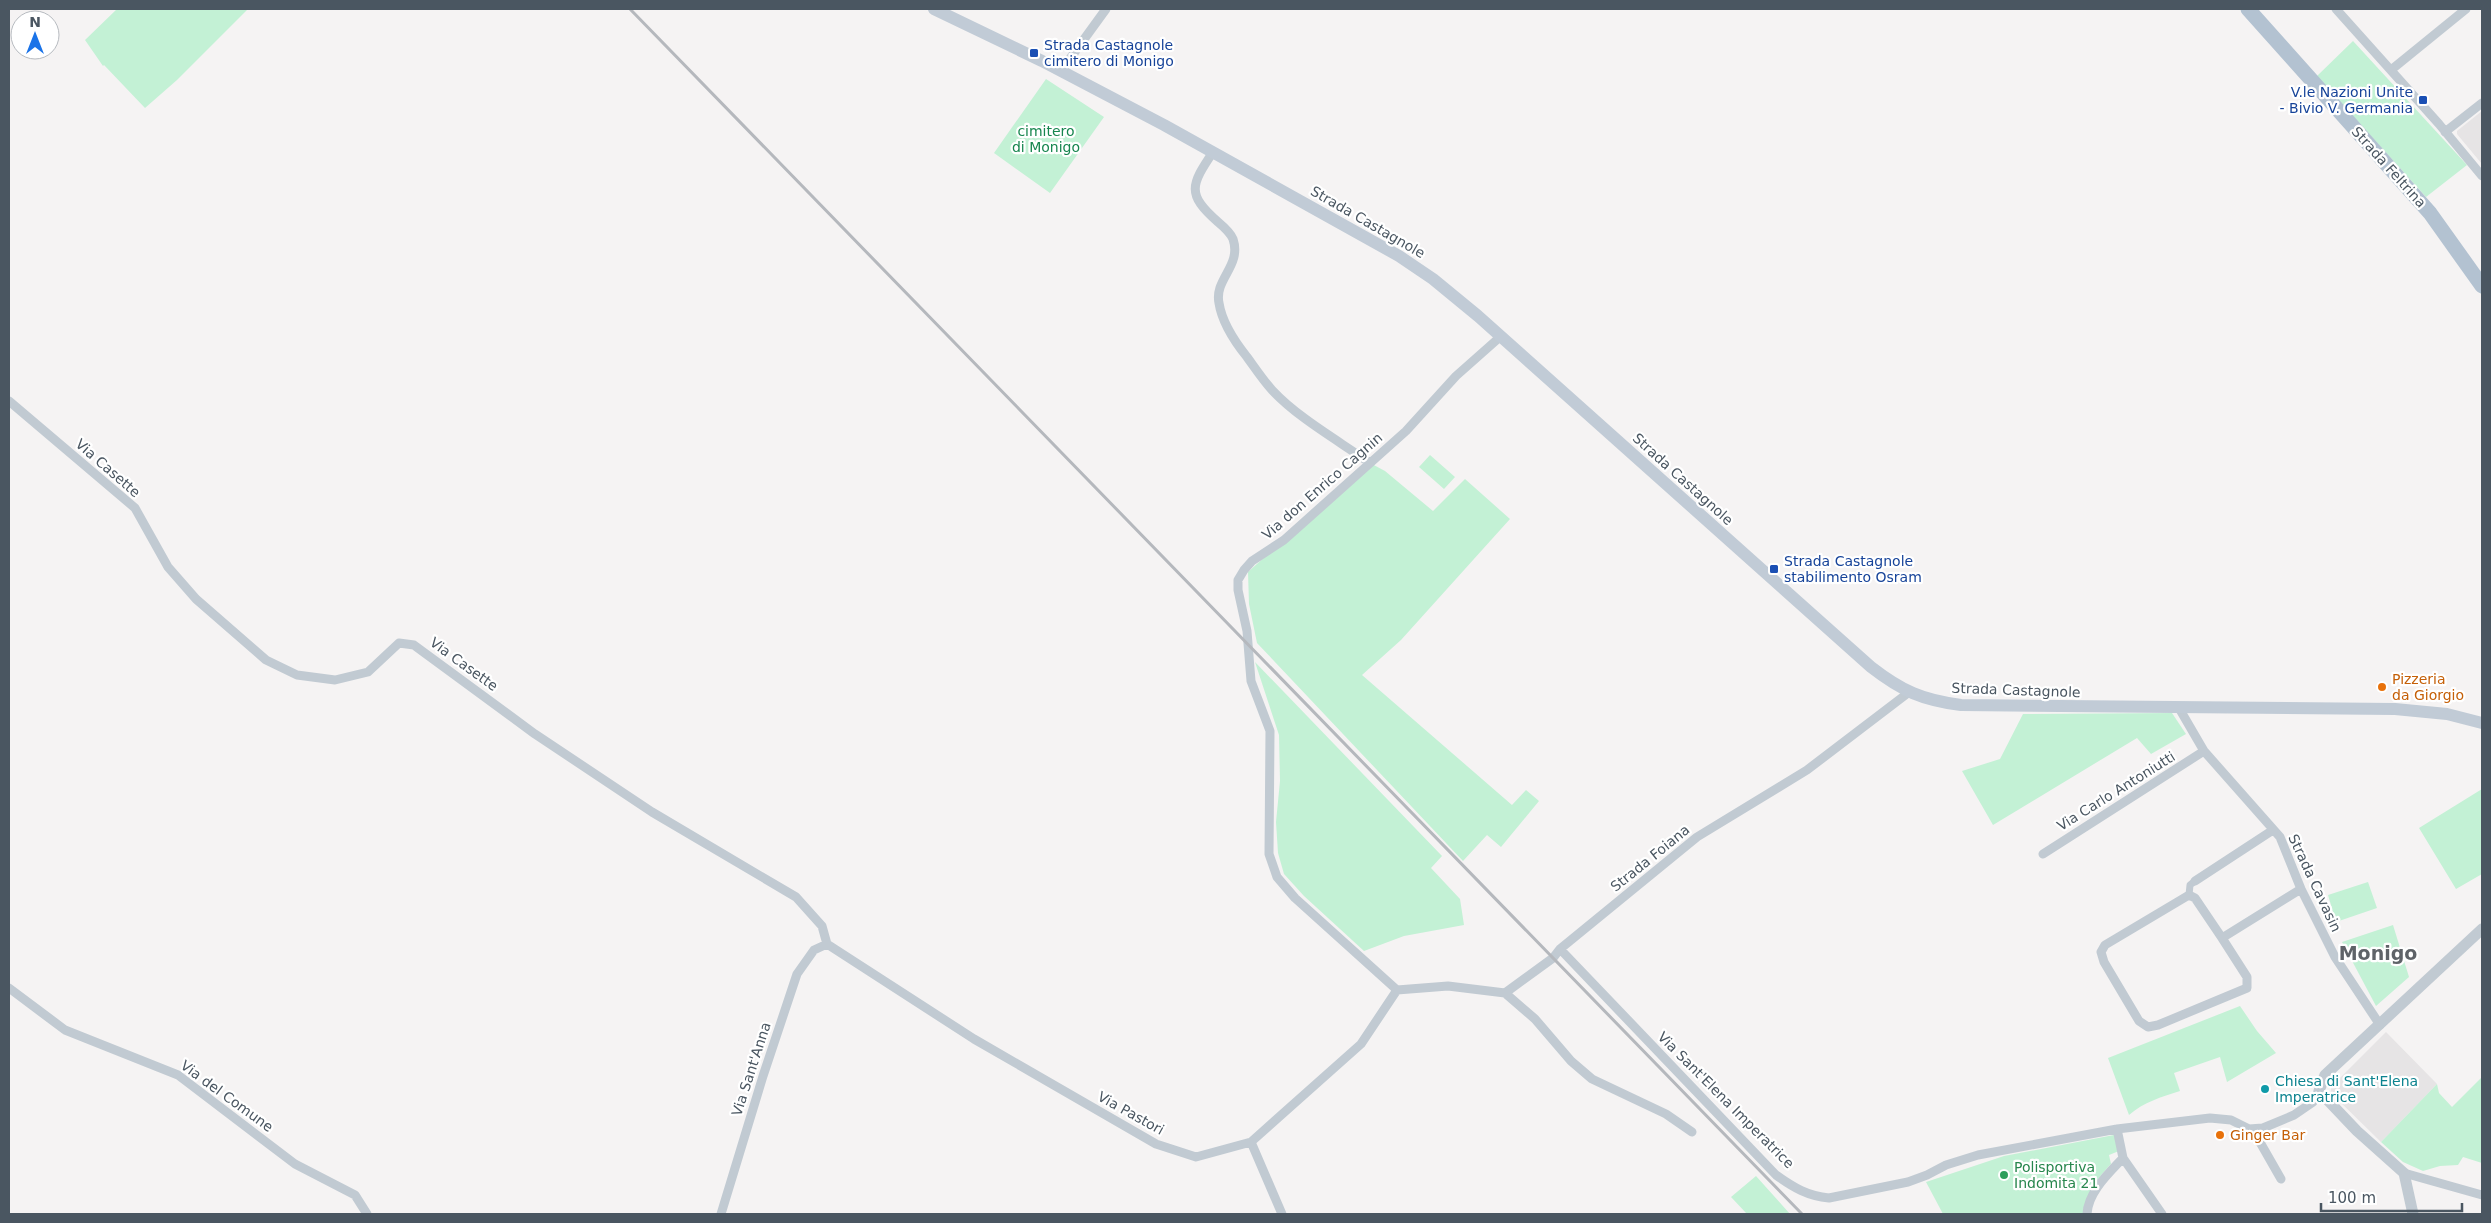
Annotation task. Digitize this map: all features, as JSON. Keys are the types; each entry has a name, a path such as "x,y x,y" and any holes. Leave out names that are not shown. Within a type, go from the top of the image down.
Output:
{"main road":[{"name":"Strada Castagnole","path":"934,9 1061,71 1213,152 1416,267 1453,295 1871,667 1908,693 1932,700 1961,704 2413,710 2447,714 2482,723"},
{"name":"Strada Feltrina","path":"2248,9 2430,213 2482,286"}],"street":[{"path":"1061,71 1106,9"},
{"path":"2336,9 2482,176"},
{"path":"2390,70 2466,9"},
{"path":"2445,132 2482,103"},
{"path":"1213,152 1196,177 1195,189 1202,206 1228,230 1234,244 1235,258 1219,288 1218,296 1221,313 1228,327 1238,346 1272,391 1370,463"},
{"name":"Via don Enrico Cagnin","path":"1397,990 1295,898 1277,877 1269,854 1270,731 1251,681 1247,631 1238,590 1238,580 1244,570 1284,540 1406,431 1456,376 1500,337"},
{"name":"Via Casette","path":"9,401 135,508 168,567 196,599 266,660 298,675 335,680 368,672 399,643 414,645 536,734 652,812 796,897 822,926 827,944"},
{"name":"Strada Foiana","path":"1505,993 1553,958 1560,949 1697,837 1808,770 1908,693"},
{"name":"Strada Cavasin","path":"2179,708 2204,751 2280,837 2301,889 2335,957 2380,1025"},
{"name":"Via Carlo Antoniutti","path":"2043,854 2204,751"},
{"name":"Strada Cavasin","path":"2195,881 2273,830"},
{"path":"2189,895 2190,885 2195,881"},
{"path":"2222,938 2301,889"},
{"path":"2189,895 2195,898 2247,977 2248,988 2148,1028 2139,1022 2104,962 2101,952 2105,945 2189,895"},
{"path":"2281,1179 2253,1130 2294,1115 2313,1102 2324,1075 2482,929"},
{"name":"Via Pastori","path":"827,944 974,1039 1156,1144 1196,1157 1252,1142 1361,1044 1397,990"},
{"name":"Via Sant'Anna","path":"720,1214 797,974 814,950 827,944"},
{"name":"Via Sant'Elena Imperatrice","path":"1560,949 1726,1125 1776,1175 1808,1195 1829,1198 1908,1182 1946,1165 1978,1155 2117,1129 2210,1118 2231,1120 2253,1130"},
{"path":"1397,990 1448,986 1505,993 1535,1019 1571,1061 1592,1079 1666,1114 1692,1132"},
{"name":"Via del Comune","path":"9,988 65,1030 178,1074 295,1164 355,1195 367,1214"},
{"path":"2319,1090 2357,1132 2404,1173 2482,1195"},
{"path":"2117,1129 2123,1158 2162,1214"},
{"path":"1252,1142 1282,1214"},
{"path":"2087,1214 2087,1207 2103,1178 2123,1158"},
{"path":"2404,1173 2413,1214"}],"shaded area":[{"path":"2482,111 2482,164 2457,134 2457,131"},
{"path":"2386,1032 2437,1084 2381,1142 2331,1093 2331,1087"}],"green space":[{"path":"117,9 248,9 177,80 145,108 103,66 85,40"},
{"path":"2353,41 2467,165 2426,197 2317,76"},
{"name":"cimitero di Monigo","path":"1046,79 1104,117 1050,193 994,153"},
{"path":"1430,455 1455,477 1444,489 1419,467"},
{"path":"1370,463 1385,471 1433,511 1465,479 1510,519 1401,640 1362,675 1512,805 1526,790 1539,801 1501,847 1487,835 1463,861 1257,643 1249,604 1248,572"},
{"path":"1255,662 1442,856 1431,868 1460,899 1464,925 1404,936 1364,951 1304,896 1284,874 1278,853 1276,822 1280,781 1279,735"},
{"path":"2172,713 2186,734 2151,754 2137,738 1993,825 1962,771 2000,759 2023,714"},
{"path":"2482,789 2482,874 2456,889 2419,828"},
{"path":"2368,882 2377,908 2336,922 2328,895"},
{"path":"2393,925 2409,977 2376,1006 2342,942"},
{"path":"2240,1006 2257,1031 2276,1053 2227,1082 2220,1057 2174,1073 2180,1091 2147,1103 2129,1115 2108,1058"},
{"path":"2482,1077 2482,1163 2463,1157 2458,1165 2440,1166 2423,1171 2403,1162 2381,1142 2437,1084 2439,1093 2452,1107"},
{"path":"2114,1135 2119,1151 2109,1155 2111,1164 2093,1187 2086,1200 2083,1214 1943,1214 1926,1182 2004,1156"},
{"path":"1756,1176 1790,1214 1747,1214 1731,1197"}],"railway":[{"path":"630,9 1802,1214"}],"place":[{"name":"Strada Castagnole cimitero di Monigo","path":"1034,53"},
{"name":"V.le Nazioni Unite - Bivio V. Germania","path":"2423,100"},
{"name":"Strada Castagnole stabilimento Osram","path":"1774,569"},
{"name":"Pizzeria da Giorgio","path":"2382,687"},
{"name":"Chiesa di Sant'Elena Imperatrice","path":"2265,1089"},
{"name":"Ginger Bar","path":"2220,1135"},
{"name":"Polisportiva Indomita 21","path":"2004,1175"}],"district":[{"name":"Monigo","path":"2378,953"}]}
